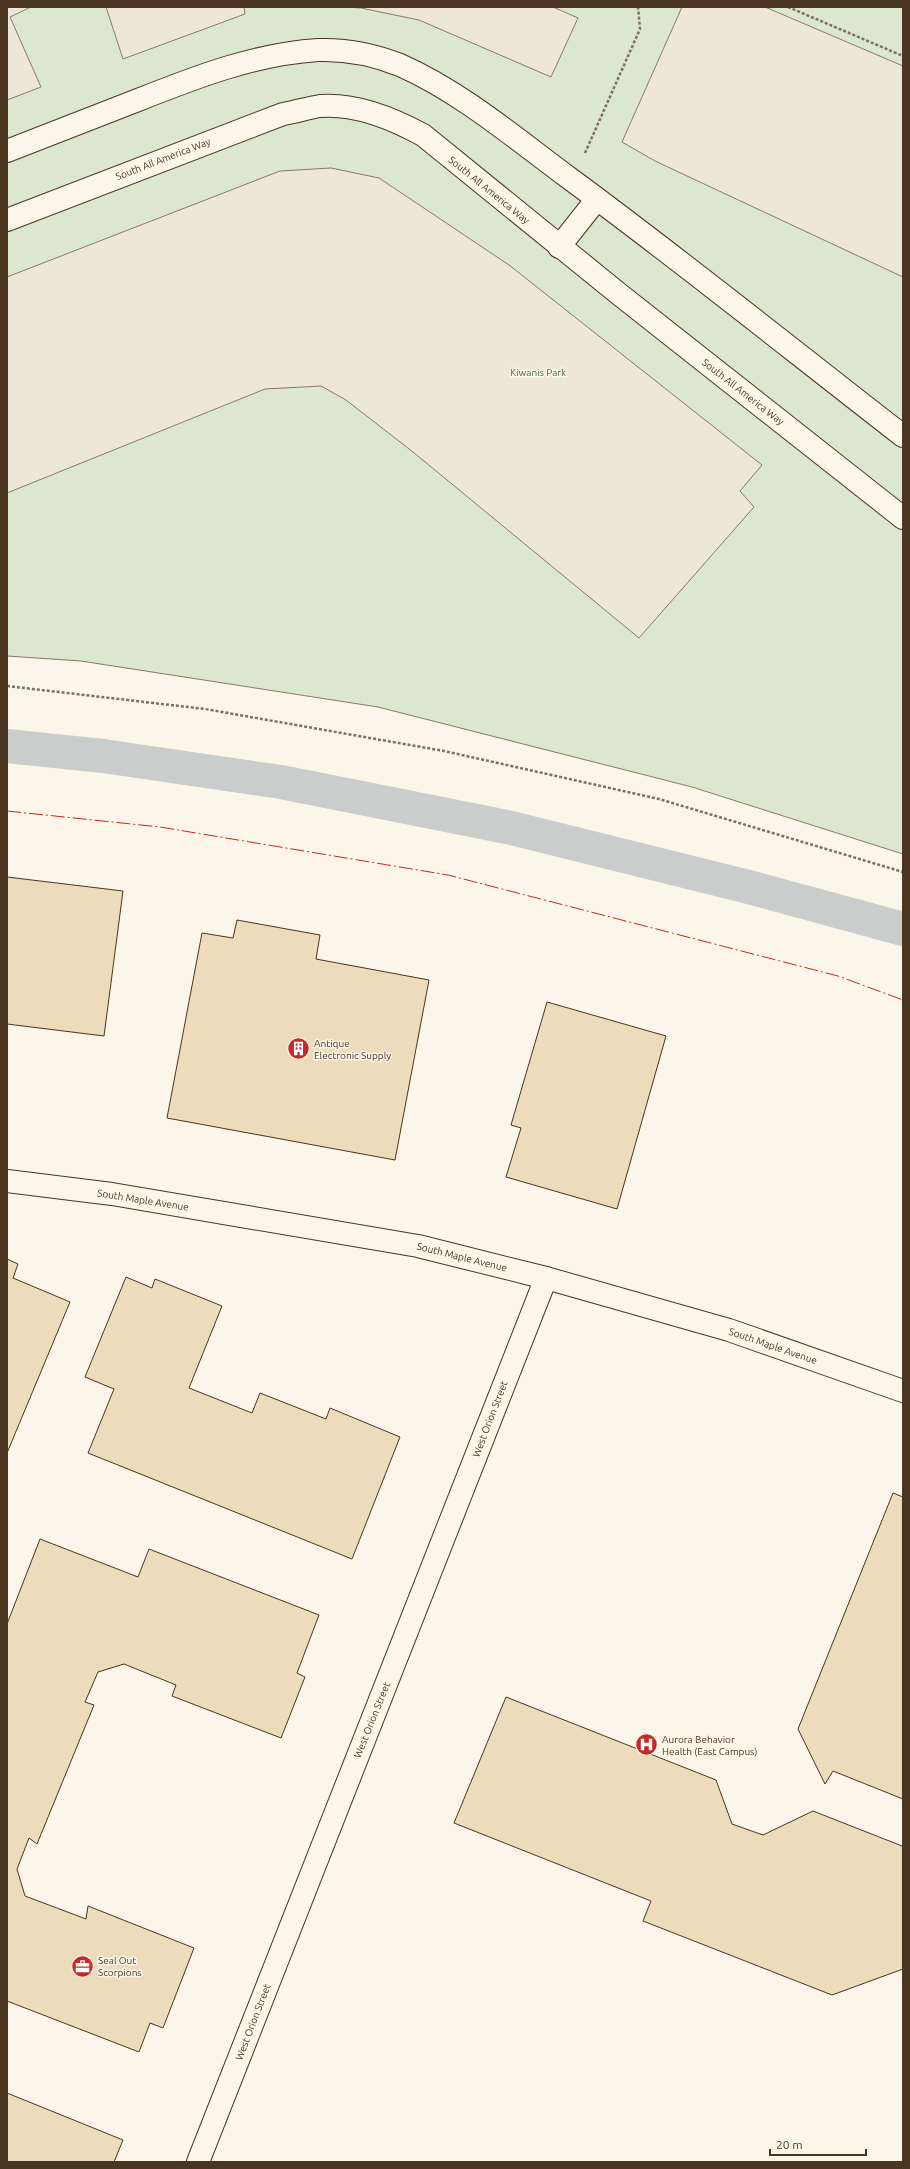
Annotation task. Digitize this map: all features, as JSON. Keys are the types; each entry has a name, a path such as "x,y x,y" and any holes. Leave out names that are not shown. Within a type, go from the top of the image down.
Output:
{"street":[{"path":"7,151 191,79 240,64 276,55 320,50 358,52 398,65 440,86 598,199 903,436"},
{"name":"South All America Way","path":"7,220 283,114 320,106 355,108 402,124 423,135 559,247 903,518"},
{"path":"559,247 598,199"},
{"name":"South Maple Avenue","path":"7,1181 112,1194 418,1246 546,1278 729,1330 903,1391"},
{"name":"West Orion Street","path":"198,2162 546,1278"}],"path":[{"path":"585,153 640,29 638,7"},
{"path":"788,7 903,56"},
{"path":"7,686 205,709 444,751 659,799 903,872"}],"green space":[{"name":"Kiwanis Park","path":"7,7 903,7 903,854 692,787 378,707 81,661 7,656"}],"shaded area":[{"path":"7,7 31,7 10,17 41,87 7,100"},
{"path":"106,7 244,7 245,14 123,59"},
{"path":"347,7 553,7 578,18 551,77 419,20 361,8"},
{"path":"682,7 765,7 903,66 903,277 655,161 622,142"},
{"path":"331,168 379,178 509,265 762,465 740,491 754,507 639,638 413,452 346,400 321,386 265,389 7,493 7,277 280,171"}],"building":[{"path":"7,877 123,891 104,1036 7,1024"},
{"name":"Antique Electronic Supply","path":"237,920 320,935 316,959 429,980 395,1160 167,1118 202,933 233,938"},
{"path":"547,1002 666,1036 617,1209 506,1177 521,1128 511,1125"},
{"path":"7,1259 18,1264 13,1278 70,1302 7,1453"},
{"path":"126,1277 152,1288 155,1279 222,1306 189,1388 252,1413 260,1393 326,1419 330,1408 400,1437 352,1559 88,1453 114,1389 85,1377"},
{"path":"893,1493 903,1497 903,1799 833,1771 825,1784 798,1729"},
{"path":"40,1539 138,1577 149,1549 319,1615 297,1673 305,1677 281,1738 172,1696 176,1685 124,1664 98,1672 85,1702 94,1705 37,1844 29,1838 17,1869 25,1896 86,1919 88,1906 194,1948 163,2028 150,2023 139,2052 7,2001 7,1624"},
{"path":"506,1697 716,1780 732,1824 763,1835 813,1811 902,1846 903,1844 903,1969 832,1995 643,1921 651,1901 454,1823"},
{"path":"7,2093 123,2140 114,2162 7,2162"}],"waterway":[{"path":"7,746 103,756 281,782 507,827 745,886 903,929"}],"power":[{"path":"7,811 160,827 448,875 838,976 903,1000"}],"place":[{"name":"Antique Electronic Supply","path":"298,1049"},
{"name":"Aurora Behavior Health (East Campus)","path":"646,1745"},
{"name":"Seal Out Scorpions","path":"83,1966"}]}
